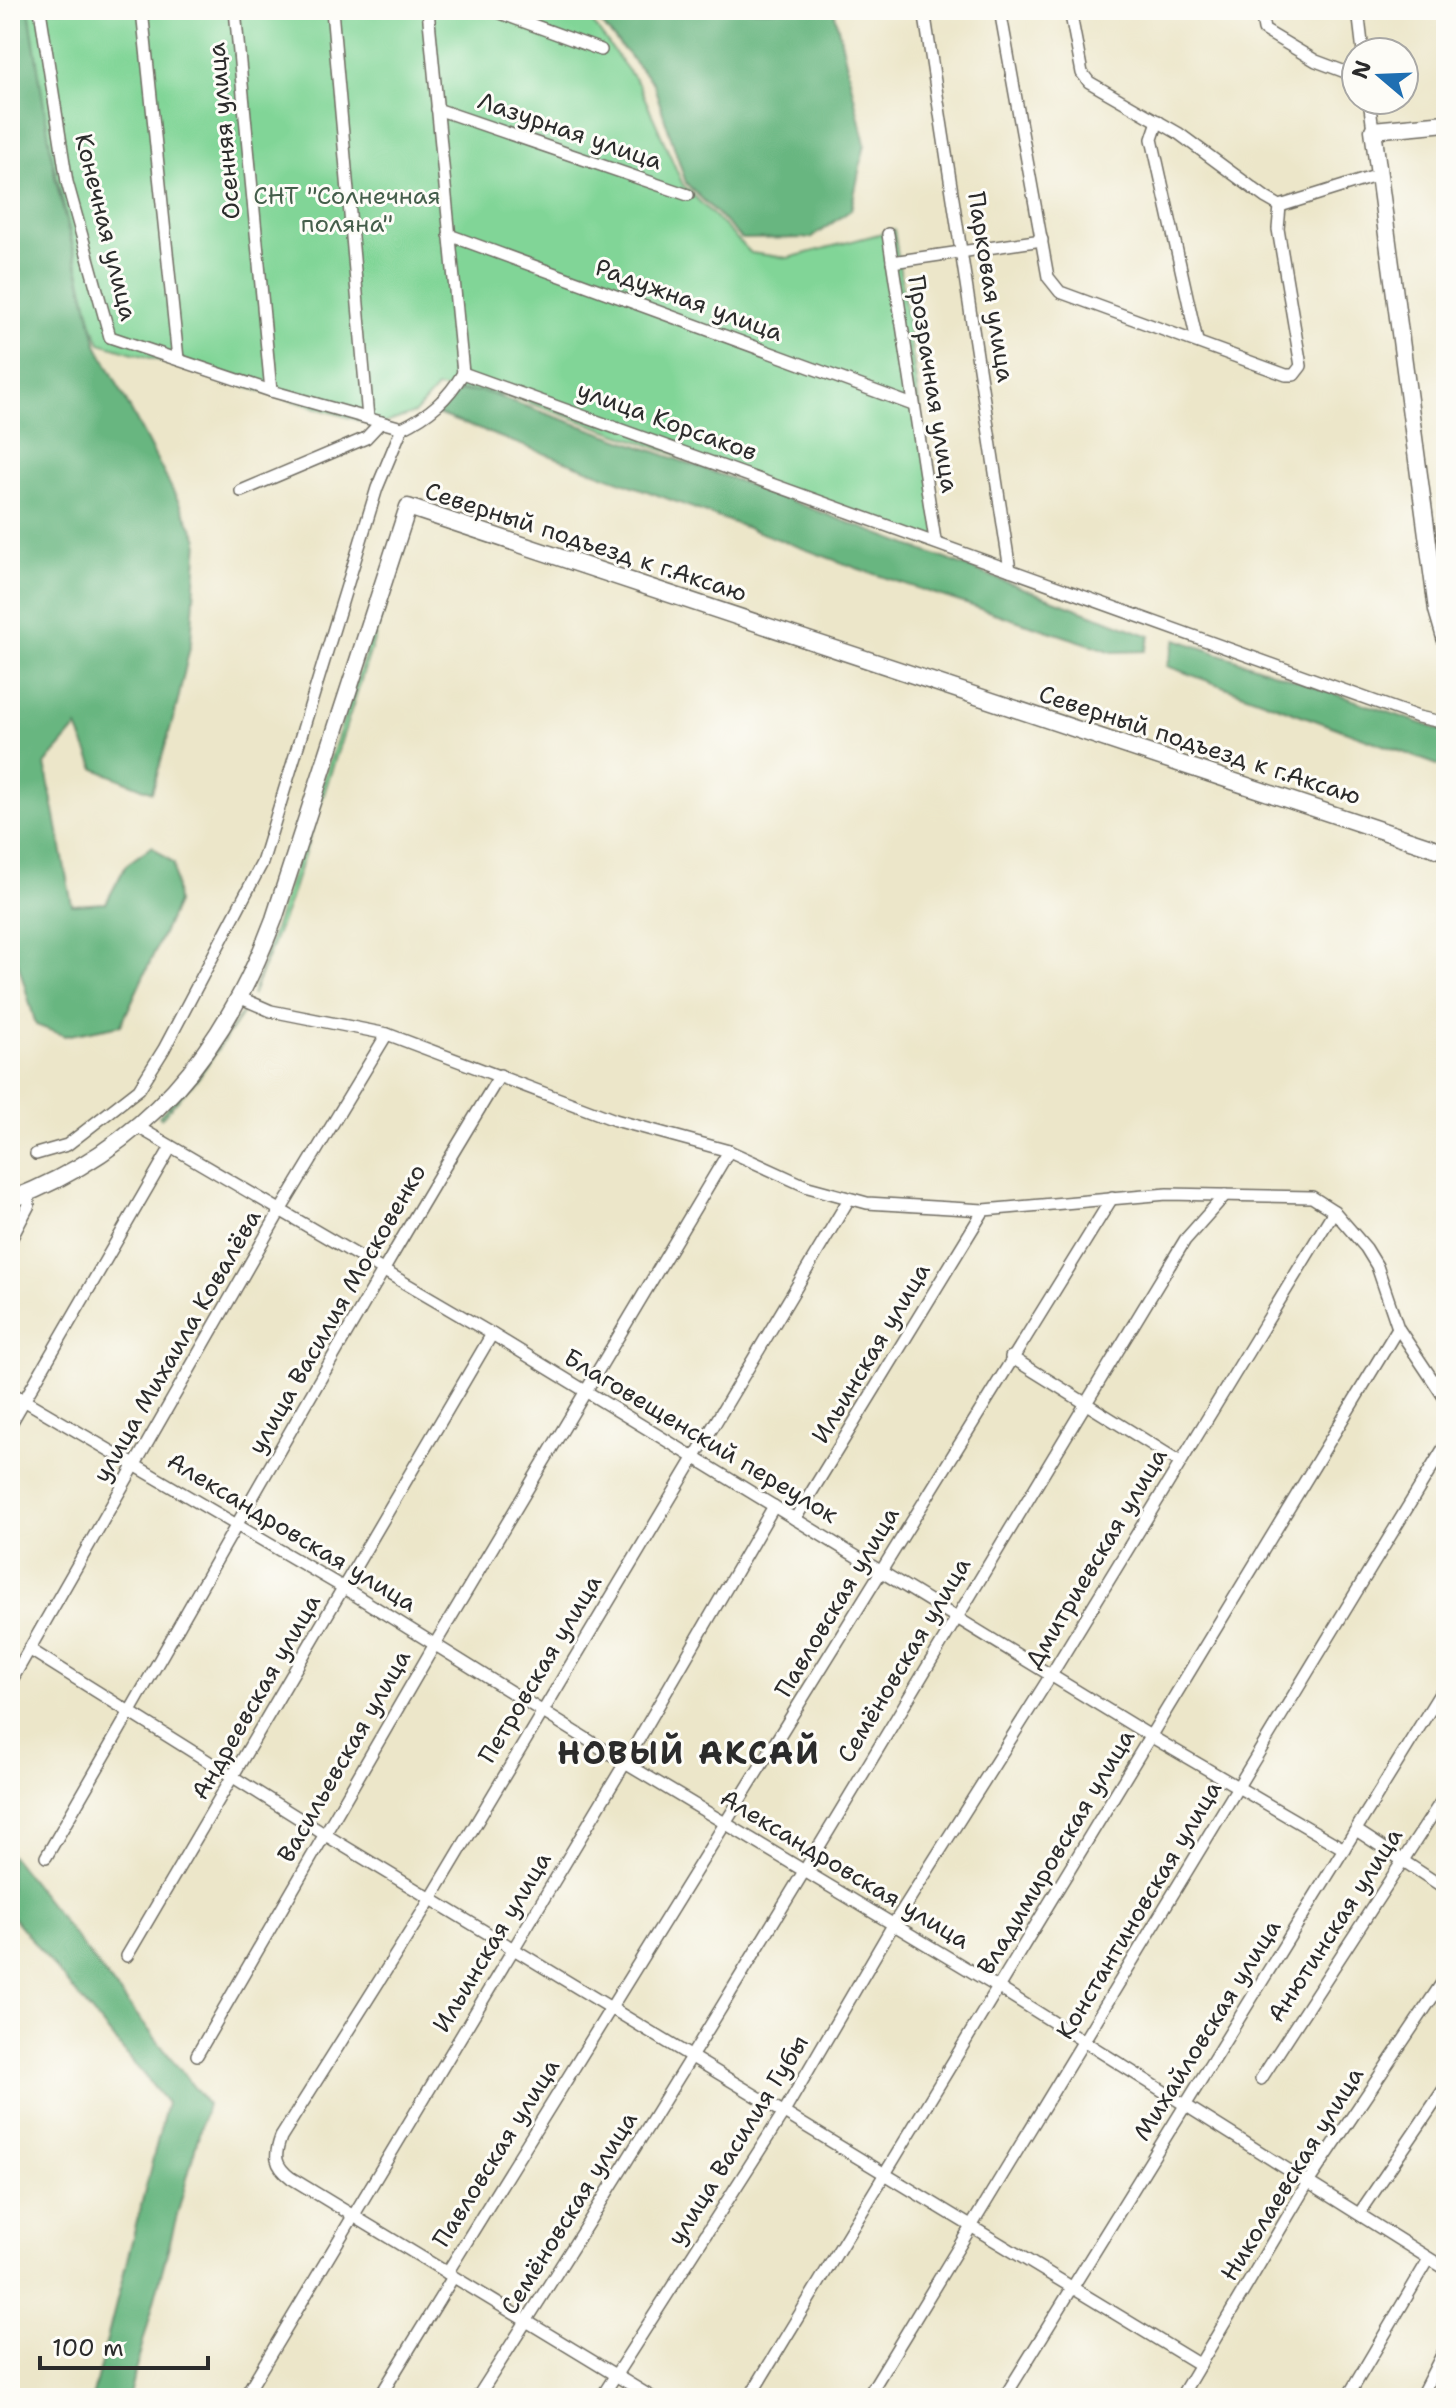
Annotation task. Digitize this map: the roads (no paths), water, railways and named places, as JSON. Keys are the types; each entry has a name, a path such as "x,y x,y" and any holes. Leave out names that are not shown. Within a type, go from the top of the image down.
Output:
{"street":[{"name":"Конечная улица","path":"40,10 67,182 110,337 178,359"},
{"path":"142,10 178,359 271,391 402,428 423,418 446,399 463,373 428,10"},
{"name":"Осенняя улица","path":"235,10 271,391"},
{"path":"332,10 368,418"},
{"path":"492,10 601,50"},
{"name":"Парковая улица","path":"924,10 964,252 1010,570"},
{"path":"1000,10 1048,277 1060,292 1286,375 1294,375 1301,366 1278,229 1280,206"},
{"path":"1070,10 1082,73 1089,82 1158,121 1280,206"},
{"path":"1261,10 1264,30 1316,61 1340,70"},
{"path":"1358,10 1361,36"},
{"name":"Лазурная улица","path":"437,109 688,195"},
{"path":"1371,116 1428,549 1437,610 1446,641"},
{"path":"1158,121 1152,139 1197,341"},
{"path":"1373,130 1446,123"},
{"path":"1280,206 1379,175"},
{"name":"Прозрачная улица","path":"888,234 935,540"},
{"name":"Радужная улица","path":"449,235 913,405"},
{"path":"892,262 1042,240"},
{"name":"улица Корсаков","path":"463,373 935,540 1418,717 1446,723"},
{"path":"241,491 366,438 381,422"},
{"path":"36,1154 67,1145 139,1089 164,1049 262,863 377,488 402,428"},
{"name":"Северный подъезд к г.Аксаю","path":"10,1200 94,1159 138,1127 197,1066 241,998 274,919 408,507 1446,852"},
{"path":"241,998 271,1011 387,1034 615,1120 729,1151 808,1187 886,1207 984,1210 1112,1198 1225,1195 1312,1197 1334,1211 1355,1233 1377,1266 1398,1328 1446,1400"},
{"name":"улица Михаила Ковалёва","path":"10,1683 280,1211 387,1034"},
{"name":"улица Василия Московенко","path":"46,1857 239,1527 380,1272 500,1075"},
{"name":"Благовещенский переулок","path":"138,1127 380,1272 492,1334 1152,1737 1344,1849"},
{"path":"10,1425 171,1147"},
{"name":"Васильевская улица","path":"197,2055 435,1644 729,1151"},
{"path":"10,1241 26,1212 28,1193"},
{"name":"Семёновская улица","path":"477,2398 693,2059 955,1617 1185,1240 1225,1195"},
{"name":"Павловская улица","path":"379,2398 610,2009 728,1823 1011,1357 1112,1198"},
{"name":"Петровская улица","path":"355,2216 291,2178 276,2162 281,2137 432,1897 540,1710 849,1199"},
{"name":"Ильинская улица","path":"795,1519 984,1210"},
{"name":"Дмитриевская улица","path":"893,1925 1051,1675 1334,1211"},
{"name":"Владимировская улица","path":"749,2398 1398,1328"},
{"name":"Андреевская улица","path":"127,1956 236,1777 492,1334"},
{"path":"1011,1357 1180,1462"},
{"name":"Александровская улица","path":"10,1392 136,1463 344,1588 625,1763 999,1988 1185,2108 1446,2269"},
{"name":"Константиновская улица","path":"867,2398 1086,2042 1446,1444"},
{"name":"Ильинская улица","path":"244,2398 625,1763 774,1506"},
{"path":"29,1649 610,2009 1200,2365"},
{"name":"Михайловская улица","path":"1004,2398 1446,1684"},
{"name":"Анютинская улица","path":"1261,2079 1446,1794"},
{"path":"1356,1830 1446,1889"},
{"name":"улица Василия Губы","path":"615,2375 784,2112 893,1925"},
{"name":"Николаевская улица","path":"1180,2398 1307,2184 1446,1977"},
{"path":"1359,2214 1446,2086"},
{"path":"355,2216 653,2398"},
{"path":"1347,2398 1429,2259"},
{"path":"1420,2398 1446,2347"},
{"path":"601,2398 615,2375"}],"district":[{"name":"НОВЫЙ АКСАЙ","path":"689,1752"}],"park label":[{"name":"СНТ \"Солнечная поляна\"","path":"347,210"}]}
